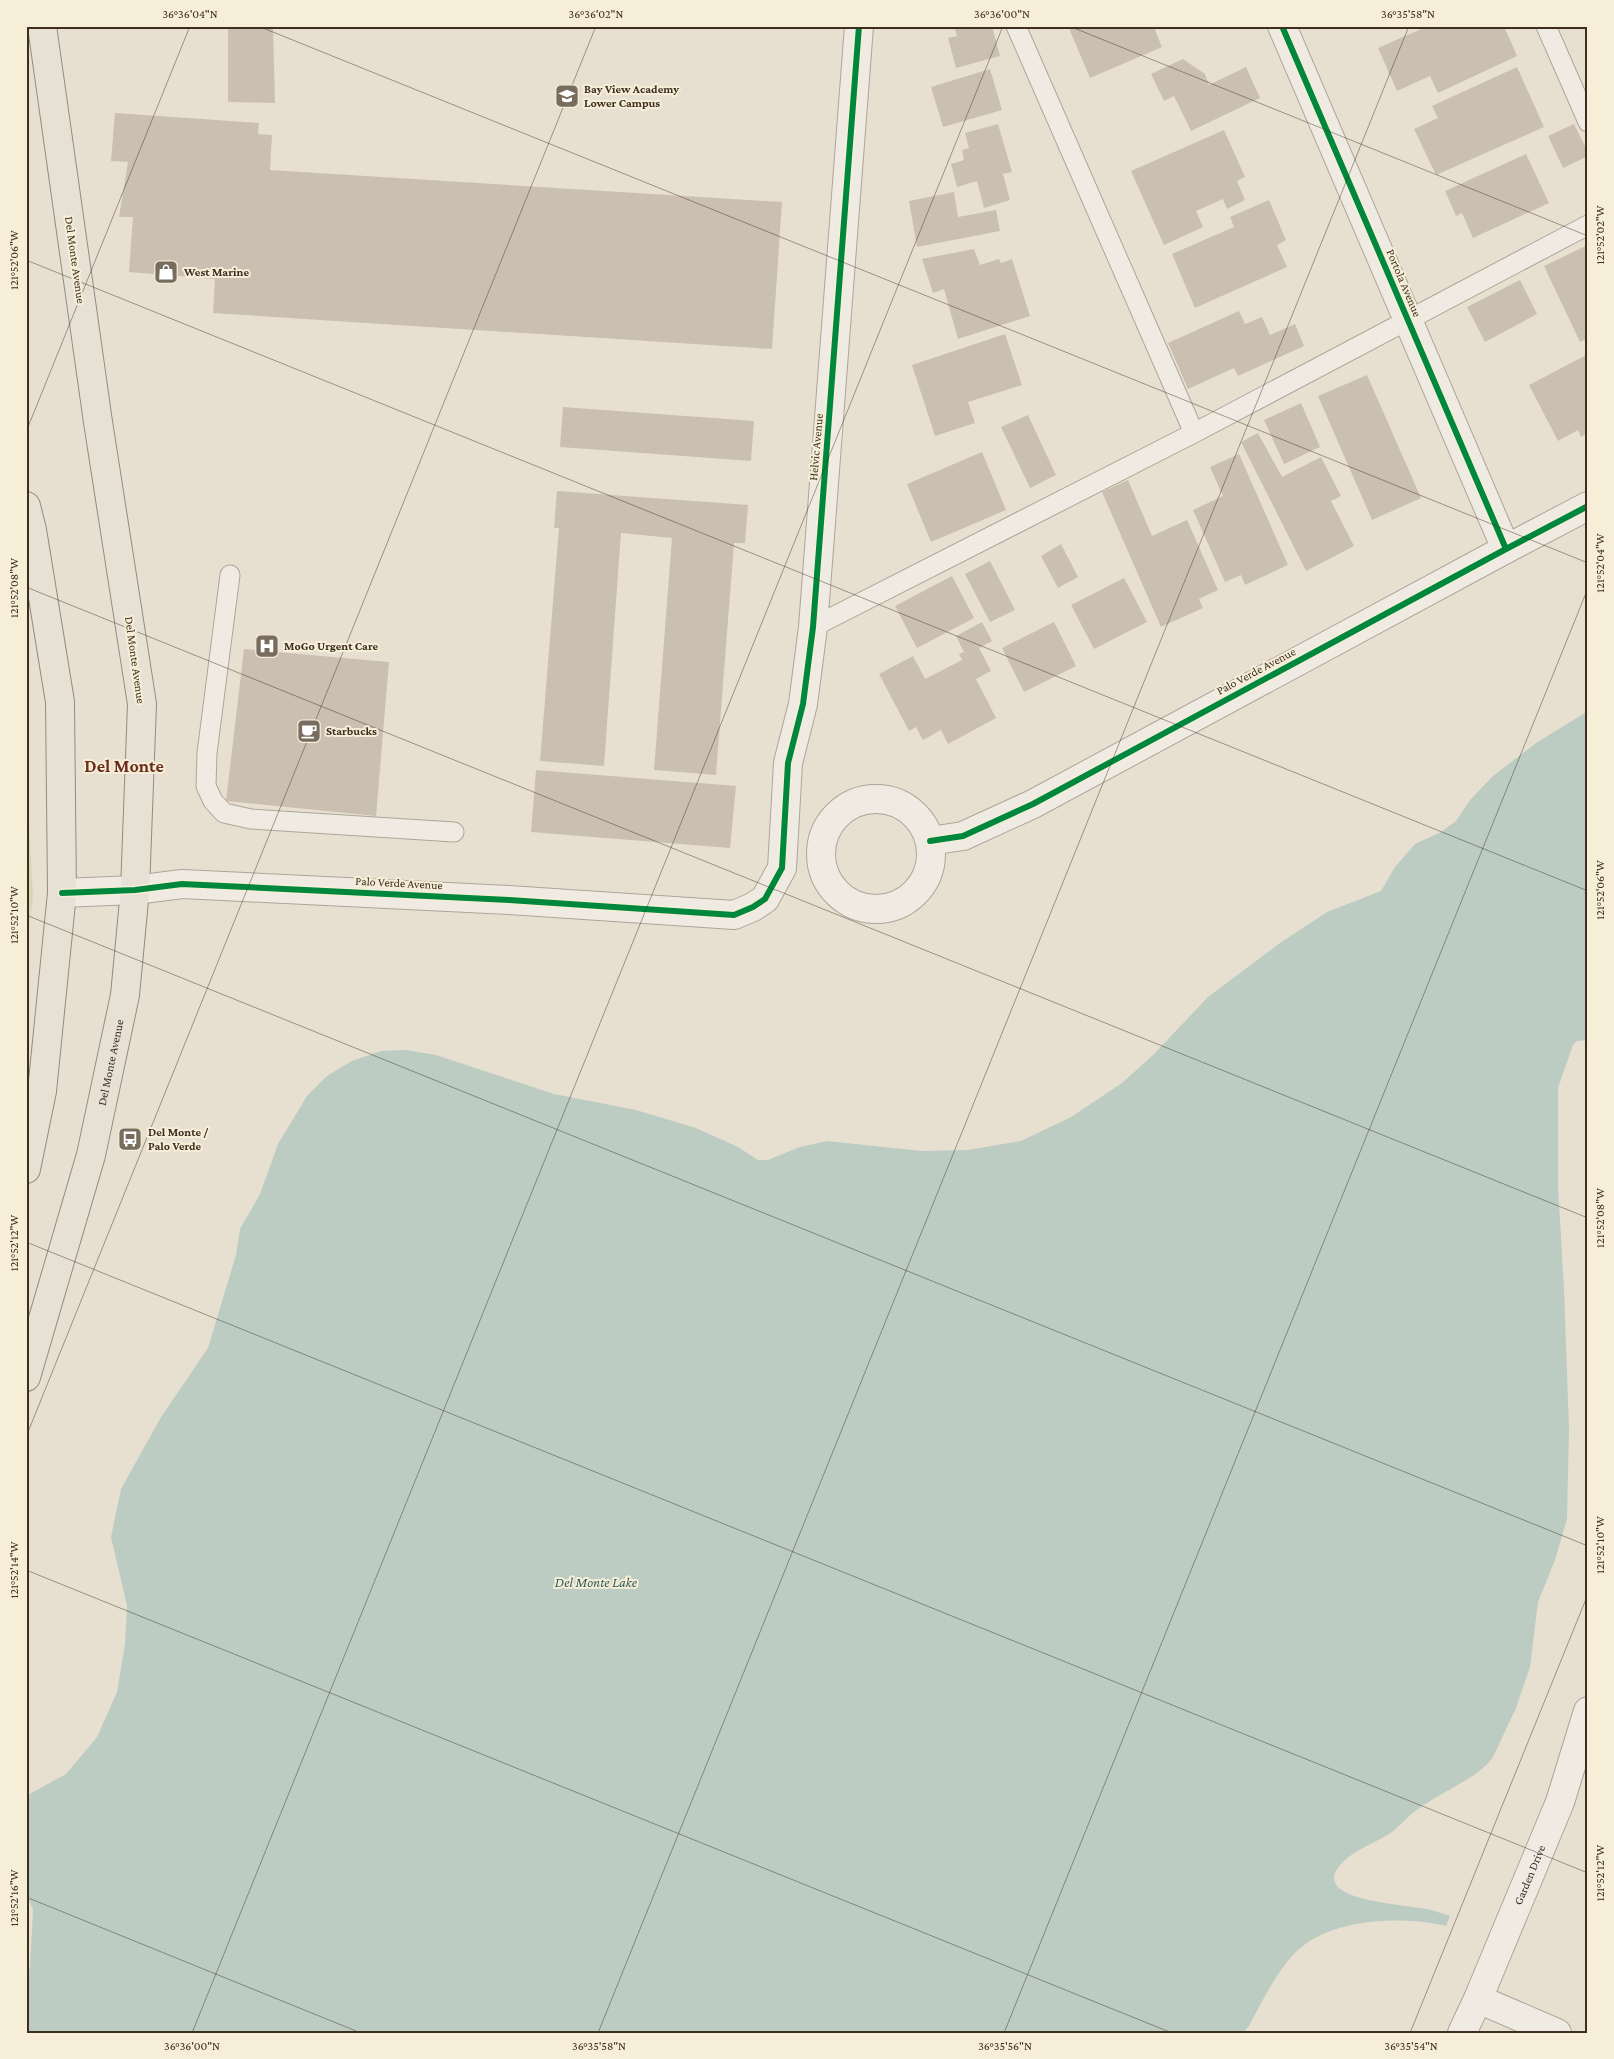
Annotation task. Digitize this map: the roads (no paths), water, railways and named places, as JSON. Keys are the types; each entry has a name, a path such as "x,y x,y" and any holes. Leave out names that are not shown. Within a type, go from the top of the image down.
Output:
{"main road":[{"name":"Del Monte Avenue","path":"26,1378 91,1155 126,996 135,890 142,704 98,422 42,26"},
{"path":"26,506 32,530 60,702 62,893 42,1091 26,1169"}],"street":[{"name":"Helvic Avenue","path":"782,868 788,763 803,704 813,627 859,26"},
{"name":"Portola Avenue","path":"1282,26 1506,549"},
{"name":"Palo Verde Avenue","path":"930,841 963,836 1032,804 1588,506"},
{"path":"876,799 894,801 910,810 923,824 930,841 931,860 927,877 916,892 902,904 884,909 866,909 849,903 835,892 822,867 820,844 829,824 842,811 857,802 876,799"},
{"path":"782,868 822,867"},
{"name":"Palo Verde Avenue","path":"62,893 135,890 182,884 509,900 734,915 753,907 765,899 782,868"},
{"name":"Garden Drive","path":"1462,2033 1560,1802 1588,1711"},
{"path":"1478,1999 1557,2033"}],"lane":[{"path":"1016,26 1194,432"},
{"path":"1546,26 1588,122"},
{"path":"813,627 1194,432 1407,318 1588,225"},
{"path":"230,575 207,753 206,786 213,801 224,813 251,819 454,832"}],"water":[{"name":"Del Monte Lake","path":"1588,711 1588,1040 1577,1041 1573,1045 1558,1088 1558,1187 1569,1429 1567,1519 1555,1560 1538,1602 1530,1667 1516,1708 1493,1757 1478,1772 1418,1809 1389,1834 1348,1857 1334,1875 1334,1881 1337,1886 1347,1893 1383,1903 1431,1910 1450,1916 1446,1926 1408,1921 1365,1922 1325,1933 1307,1943 1286,1963 1243,2033 26,2033 26,1986 30,1966 33,1910 26,1893 26,1796 66,1774 97,1737 117,1692 125,1644 127,1606 111,1537 121,1489 161,1417 208,1348 236,1255 240,1229 260,1194 278,1144 307,1096 327,1076 352,1061 381,1051 406,1050 436,1055 554,1094 636,1110 696,1128 738,1147 758,1160 768,1160 800,1147 827,1141 922,1151 967,1150 1021,1141 1071,1117 1122,1083 1153,1055 1208,997 1280,943 1327,912 1381,891 1395,867 1415,844 1441,832 1456,821 1470,800 1493,776 1536,743"}],"place":[{"name":"Bay View Academy Lower Campus","path":"567,96"},
{"name":"West Marine","path":"166,272"},
{"name":"MoGo Urgent Care","path":"267,646"},
{"name":"Starbucks","path":"309,731"},
{"name":"Del Monte / Palo Verde","path":"130,1139"}],"district":[{"name":"Del Monte","path":"124,766"}]}
